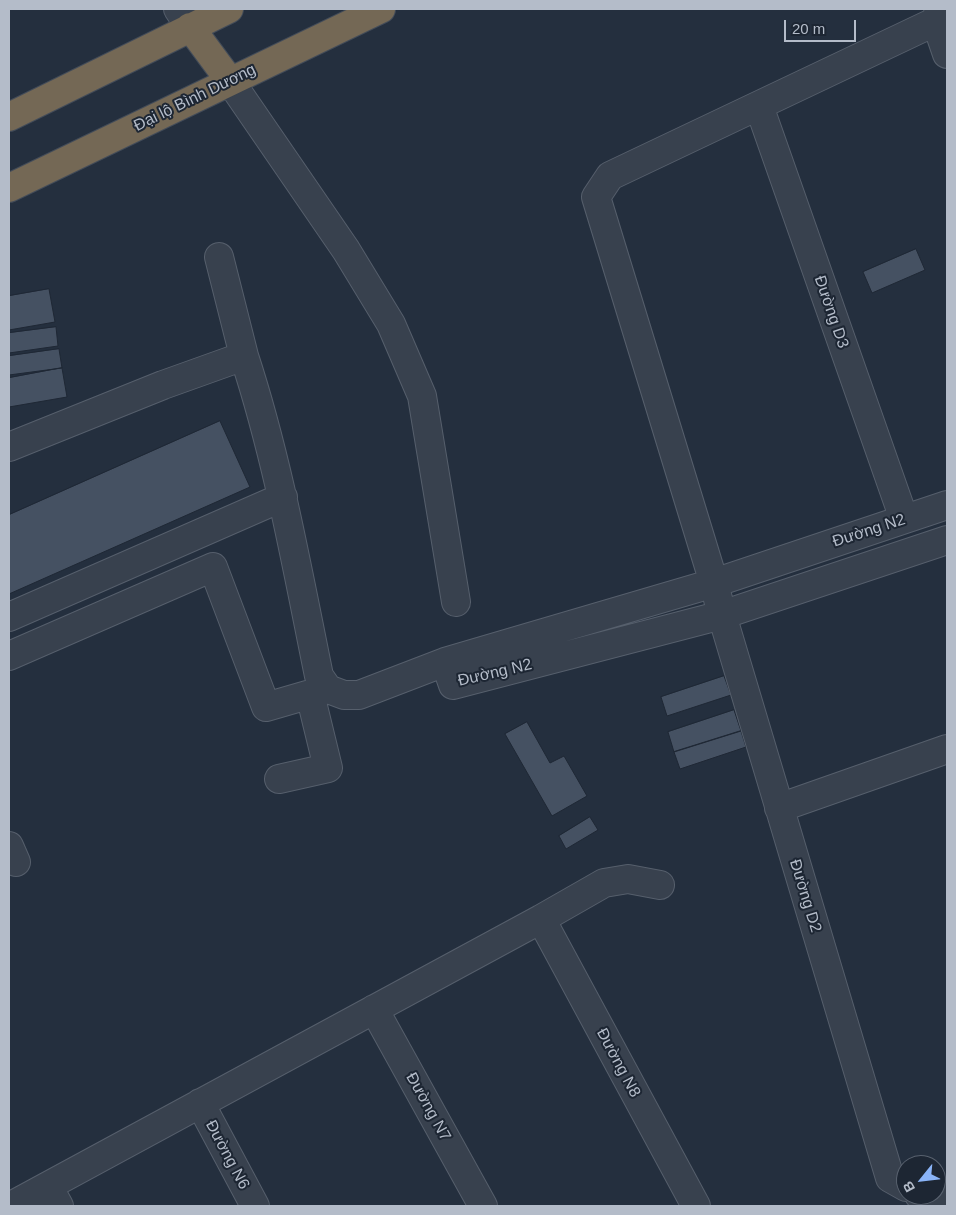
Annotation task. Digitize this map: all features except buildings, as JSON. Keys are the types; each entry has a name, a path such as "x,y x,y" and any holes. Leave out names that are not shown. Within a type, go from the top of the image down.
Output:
{"highway":[{"path":"9,117 184,18 229,9"},
{"name":"Đại lộ Bình Dương","path":"9,188 381,9"},
{"path":"184,18 230,81"}],"street":[{"path":"759,106 941,15 947,54"},
{"path":"230,81 346,250 391,324 422,396 456,602"},
{"name":"Đường D3","path":"759,106 904,519"},
{"name":"Đường D2","path":"759,106 610,176 596,197 714,583 779,808 896,1177"},
{"path":"219,257 244,356 262,410 283,497 319,676 319,692 328,768 279,779"},
{"path":"9,447 163,385 244,356"},
{"path":"9,617 283,497"},
{"name":"Đường N2","path":"947,505 714,583 445,662 453,685 722,614 947,540"},
{"path":"9,656 213,566 266,706 319,692 360,695 445,662"},
{"path":"779,808 947,749"},
{"path":"11,1206 54,1196 200,1103 541,920 604,883 628,879 660,886"},
{"name":"Đường N8","path":"541,920 696,1206"},
{"name":"Đường N7","path":"374,1009 483,1206"},
{"name":"Đường N6","path":"200,1103 255,1206"}]}
